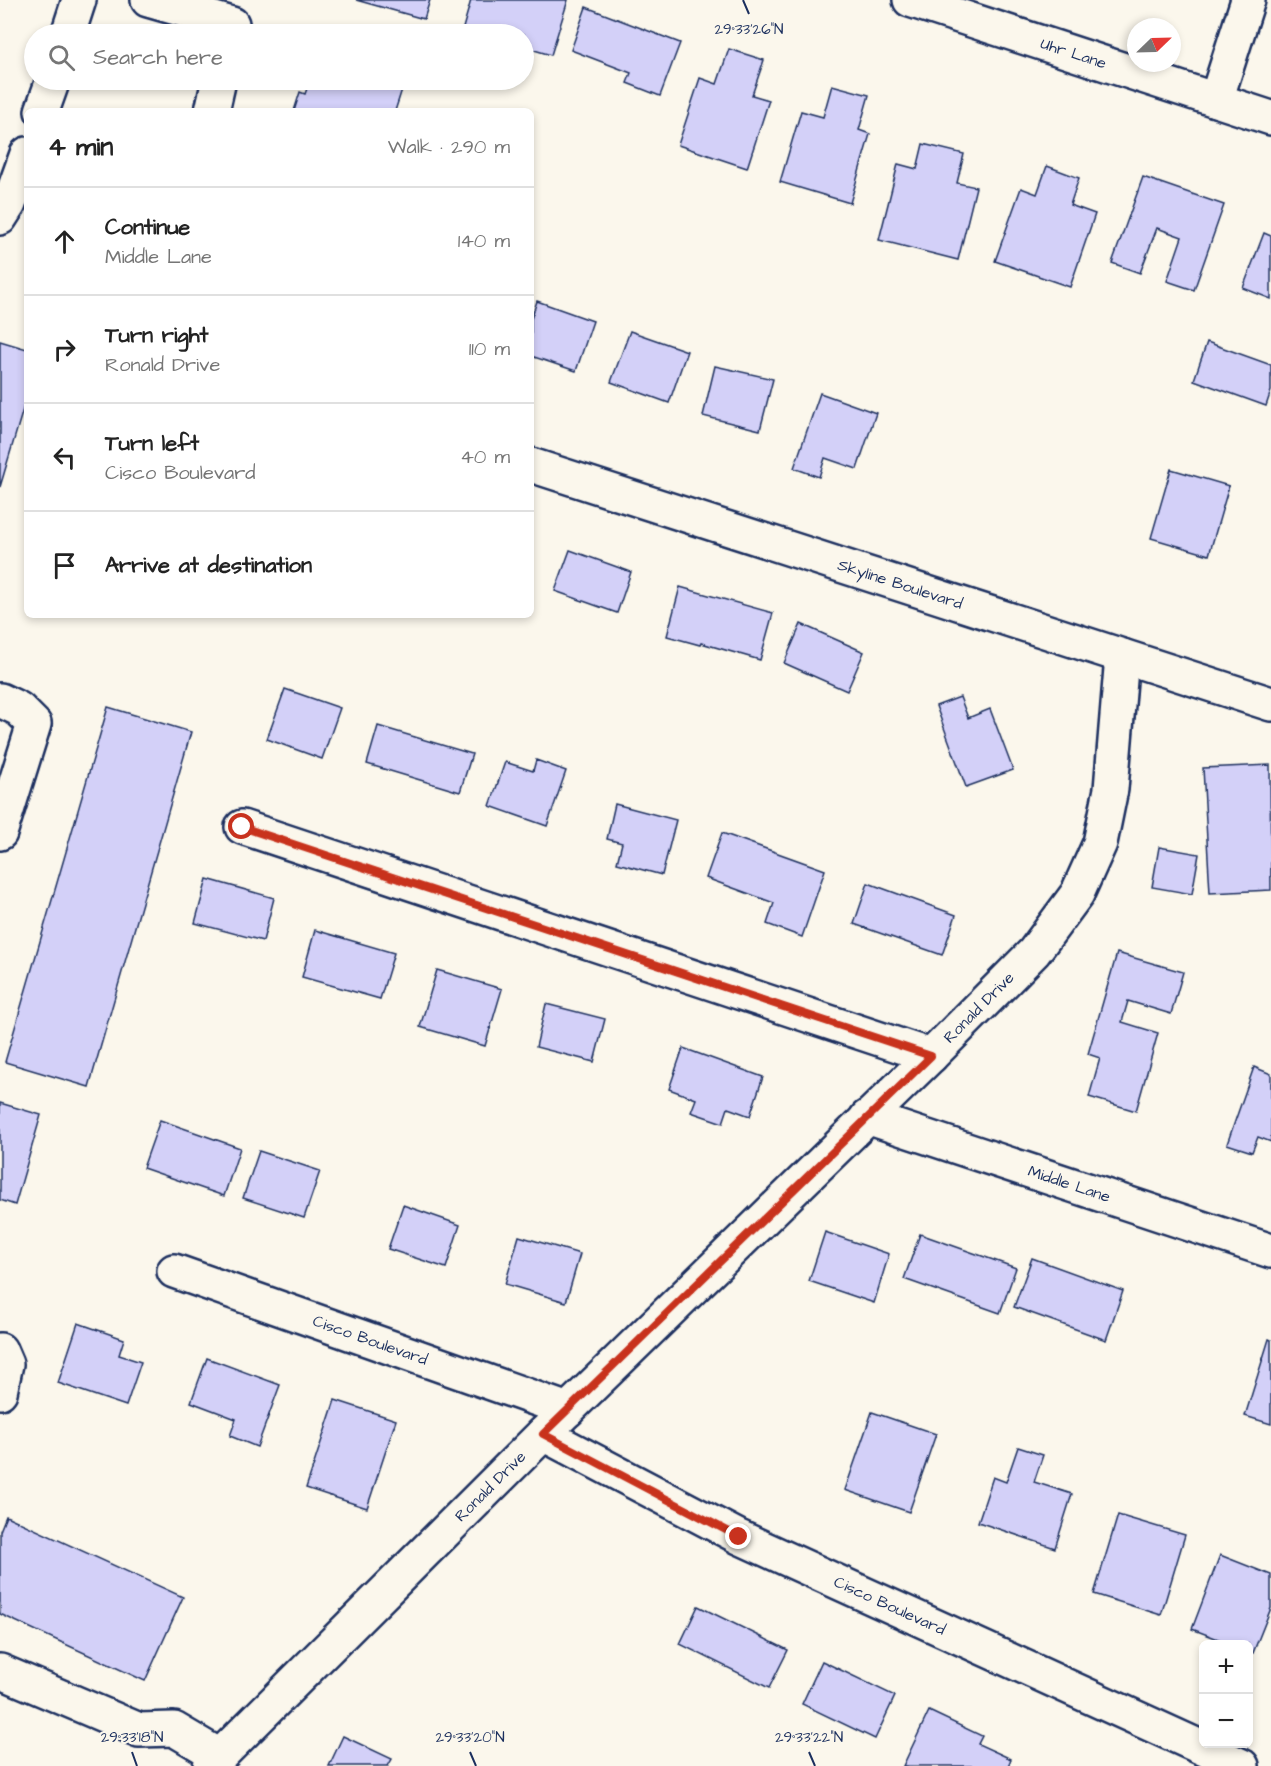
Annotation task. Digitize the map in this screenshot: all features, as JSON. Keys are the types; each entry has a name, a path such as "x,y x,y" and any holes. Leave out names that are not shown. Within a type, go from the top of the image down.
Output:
{"street":[{"path":"71,24 79,0"},
{"path":"148,0 232,24"},
{"name":"Uhr Lane","path":"910,0 1271,118"},
{"path":"1216,100 1248,0"},
{"path":"43,108 49,90"},
{"path":"213,108 217,90"},
{"path":"0,218 9,204 24,162"},
{"name":"Skyline Boulevard","path":"534,466 1271,704"},
{"name":"Ronald Drive","path":"214,1761 1034,952 1077,894 1100,843 1112,789 1122,656"},
{"path":"0,700 19,709 34,724 0,833"},
{"path":"242,827 931,1056"},
{"name":"Middle Lane","path":"867,1117 1271,1251"},
{"name":"Cisco Boulevard","path":"174,1271 568,1410"},
{"path":"0,1350 6,1364 0,1392"},
{"name":"Cisco Boulevard","path":"543,1434 739,1537 1242,1766"},
{"path":"0,1671 139,1730 174,1729 214,1761"}],"building":[{"path":"356,0 430,0 424,19"},
{"path":"471,0 568,0 551,55 534,50 534,24 464,24"},
{"path":"586,7 680,43 660,96 627,83 631,73 571,50"},
{"path":"729,49 764,60 752,95 769,100 747,168 678,145 700,78 717,84"},
{"path":"832,85 869,95 859,130 870,134 850,203 780,182 801,111 823,117"},
{"path":"306,90 402,90 396,108 295,108 300,92 305,94"},
{"path":"923,144 964,154 957,183 976,187 958,260 879,240 898,164 917,169"},
{"path":"1047,166 1079,178 1070,205 1095,214 1070,287 995,261 1021,188 1037,194"},
{"path":"1143,177 1224,205 1194,290 1167,281 1182,237 1157,228 1140,273 1112,263"},
{"path":"1264,233 1271,236 1271,299 1243,288"},
{"path":"537,301 593,321 576,371 534,357 534,310"},
{"path":"630,331 687,351 669,403 611,382"},
{"path":"0,341 24,348 24,406 0,487"},
{"path":"1207,342 1271,365 1271,391 1266,406 1194,380"},
{"path":"715,366 773,379 760,430 703,416"},
{"path":"820,393 876,413 857,469 825,458 819,477 794,468"},
{"path":"1171,469 1229,486 1209,555 1151,538"},
{"path":"570,550 631,572 617,613 555,591"},
{"path":"680,587 773,613 760,660 667,636"},
{"path":"801,624 864,652 847,691 784,663"},
{"path":"285,689 340,708 322,759 267,739"},
{"path":"960,697 968,718 990,709 1013,770 966,787 936,706"},
{"path":"108,707 191,732 89,1087 5,1062"},
{"path":"378,726 472,754 460,792 367,764"},
{"path":"536,760 566,771 547,826 490,806 505,762 533,771"},
{"path":"1270,765 1271,890 1210,893 1203,768"},
{"path":"615,804 676,820 662,875 617,863 622,843 607,839"},
{"path":"722,833 825,870 802,937 767,924 774,903 706,878"},
{"path":"1159,847 1199,854 1192,894 1152,887"},
{"path":"207,879 274,898 263,941 195,923"},
{"path":"868,883 956,915 942,955 854,924"},
{"path":"315,930 394,953 380,999 302,977"},
{"path":"1117,953 1183,972 1171,1014 1128,1001 1122,1022 1158,1033 1136,1111 1089,1097 1100,1058 1088,1054"},
{"path":"437,970 502,989 485,1046 420,1027"},
{"path":"546,1004 605,1019 594,1062 536,1047"},
{"path":"683,1048 763,1077 750,1116 728,1108 723,1123 691,1112 696,1099 669,1089"},
{"path":"1254,1067 1271,1074 1271,1142 1258,1137 1252,1152 1227,1144"},
{"path":"0,1103 41,1115 15,1205 0,1200"},
{"path":"160,1120 240,1148 224,1196 143,1168"},
{"path":"259,1151 320,1171 304,1218 243,1198"},
{"path":"403,1205 460,1225 446,1268 388,1249"},
{"path":"825,1232 889,1254 874,1303 809,1281"},
{"path":"920,1234 1016,1268 1000,1313 904,1279"},
{"path":"519,1236 580,1254 566,1302 505,1284"},
{"path":"1032,1258 1123,1291 1106,1340 1014,1307"},
{"path":"78,1323 124,1339 119,1355 141,1362 126,1406 58,1383"},
{"path":"1269,1339 1271,1340 1271,1424 1245,1416"},
{"path":"207,1358 280,1385 257,1447 230,1436 236,1419 191,1402"},
{"path":"335,1400 396,1420 367,1508 306,1488"},
{"path":"872,1412 936,1434 909,1512 845,1490"},
{"path":"1018,1447 1043,1455 1034,1482 1072,1494 1055,1548 978,1522 993,1477 1006,1482"},
{"path":"1118,1515 1185,1535 1161,1615 1094,1594"},
{"path":"6,1516 183,1597 145,1681 0,1614 0,1531"},
{"path":"1220,1555 1271,1575 1271,1608 1253,1653 1253,1640 1221,1640 1192,1629"},
{"path":"698,1606 788,1650 769,1688 680,1644"},
{"path":"822,1661 895,1696 875,1739 802,1704"},
{"path":"929,1711 982,1736 978,1744 1011,1759 1008,1766 903,1766"},
{"path":"343,1736 392,1759 388,1766 329,1766"}],"route":[{"path":"242,827 931,1056 543,1434 739,1537"}]}
